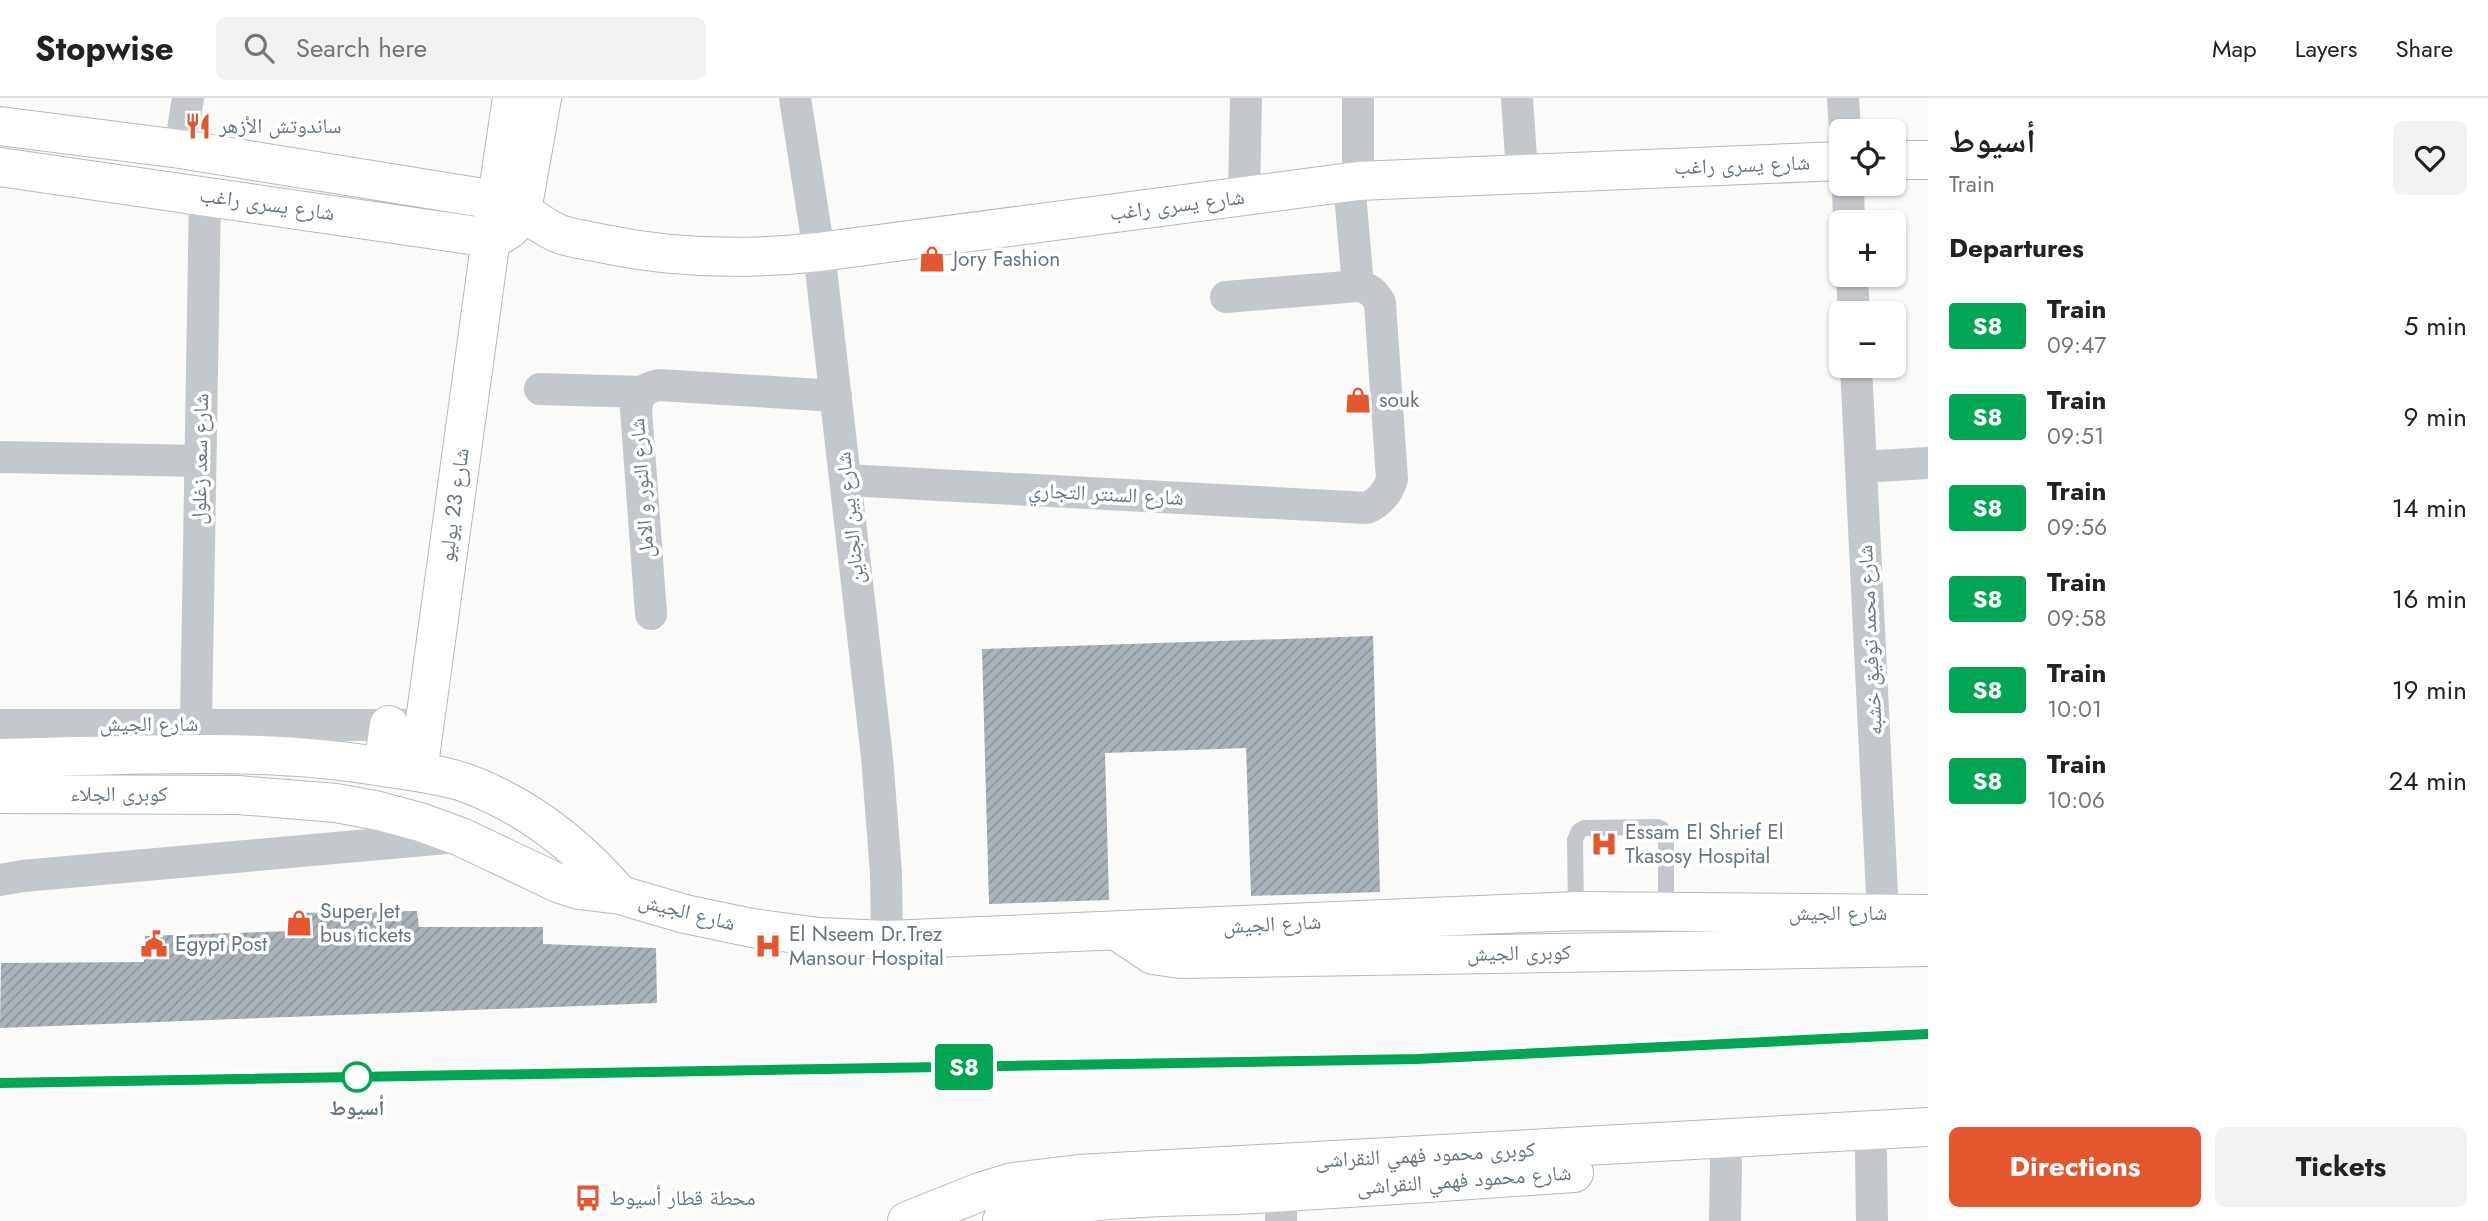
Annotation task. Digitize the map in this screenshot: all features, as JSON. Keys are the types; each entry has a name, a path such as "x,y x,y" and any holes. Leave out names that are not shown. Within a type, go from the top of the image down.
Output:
{"street":[{"path":"180,149 188,98"},
{"path":"491,238 513,227 509,206 512,98"},
{"path":"509,206 542,98"},
{"name":"شارع بين الجناين","path":"794,98 819,252 846,480 882,807 887,940"},
{"path":"1244,196 1246,98"},
{"path":"1226,297 1358,286 1354,182 1358,98"},
{"path":"1517,98 1522,173"},
{"path":"1843,98 1844,119"},
{"name":"شارع يسرى راغب","path":"0,126 180,149 509,206 566,236 646,252 727,259 819,252 1354,182 1829,161"},
{"path":"1906,160 1928,160"},
{"name":"شارع يسرى راغب","path":"0,167 491,238"},
{"name":"شارع سعد زغلول","path":"196,724 205,195"},
{"name":"شارع 23 يوليو","path":"400,769 491,238"},
{"name":"شارع السنتر التجاري","path":"846,480 1367,508 1383,497 1392,479 1380,303 1372,290 1358,286"},
{"name":"شارع محمد توفيق خشبه","path":"1857,378 1883,914"},
{"name":"شارع النور و الامل","path":"651,614 636,409 642,392 659,385 836,396"},
{"path":"540,389 642,392"},
{"path":"0,457 200,461"},
{"path":"1861,467 1928,463"},
{"name":"شارع الجيش","path":"0,725 406,725"},
{"name":"كوبرى الجلاء","path":"0,758 229,754 340,760 464,782 523,811 575,848 620,895"},
{"name":"كوبرى الجلاء","path":"0,794 238,795 336,803 379,810 461,837"},
{"path":"0,880 461,837"},
{"name":"شارع الجيش","path":"461,837 560,884 579,890 620,895 685,914 752,928 819,937 887,940 1576,911 1928,914"},
{"name":"كوبرى الجيش","path":"1117,931 1153,955 1180,959 1928,947"},
{"name":"كوبرى محمود فهمي النقراشى","path":"918,1217 1013,1182 1079,1174 1928,1127"},
{"name":"شارع محمود فهمي النقراشى","path":"1002,1221 1055,1207 1103,1201 1281,1207 1726,1163 1928,1153"},
{"path":"1871,1154 1872,1221"},
{"path":"1725,1221 1726,1163"}],"lane":[{"path":"1576,911 1575,841 1579,831 1584,828 1657,827 1662,829 1666,838 1665,912"}],"building":[{"path":"1373,636 1380,892 1251,896 1246,748 1105,753 1109,900 989,904 982,649"},
{"path":"417,911 419,927 543,927 543,944 656,948 657,1003 0,1028 1,963 144,962 145,936 291,931 293,913"}],"railway":[{"path":"0,1083 1417,1059 1928,1034"}],"train":[{"name":"S8","path":"0,1083 1417,1059 1928,1034"}],"place":[{"name":"ساندوتش الأزهر","path":"198,126"},
{"name":"Jory Fashion","path":"932,259"},
{"name":"souk","path":"1358,400"},
{"name":"Essam El Shrief El Tkasosy Hospital","path":"1604,844"},
{"name":"Super Jet bus tickets","path":"299,923"},
{"name":"Egypt Post","path":"154,944"},
{"name":"El Nseem Dr.Trez Mansour Hospital","path":"768,946"},
{"name":"أسيوط","path":"357,1077"},
{"name":"محطة قطار أسيوط","path":"588,1198"}]}
